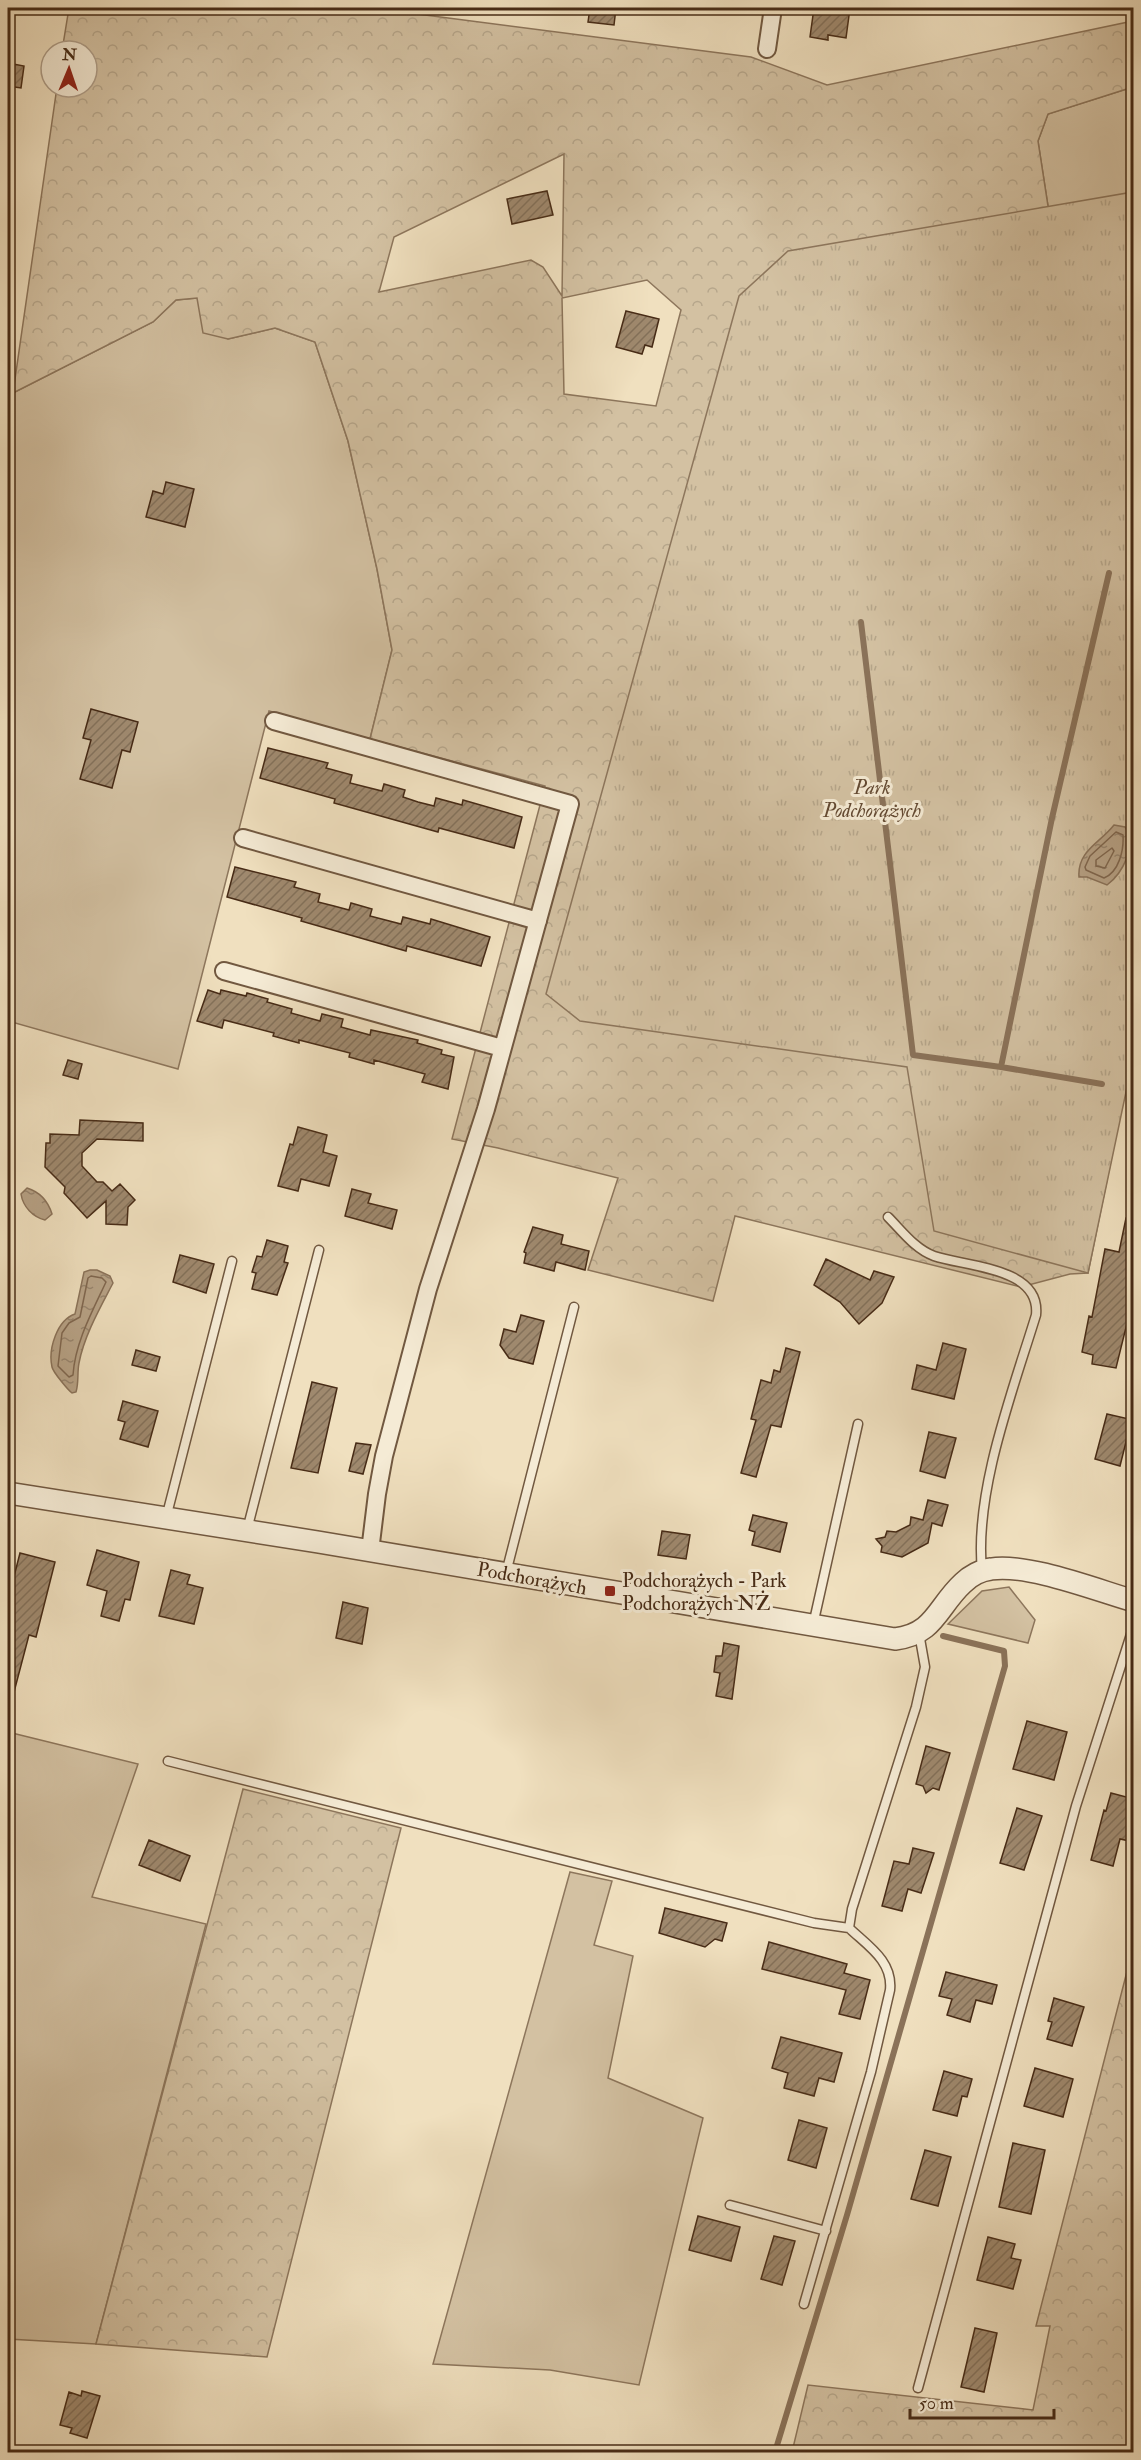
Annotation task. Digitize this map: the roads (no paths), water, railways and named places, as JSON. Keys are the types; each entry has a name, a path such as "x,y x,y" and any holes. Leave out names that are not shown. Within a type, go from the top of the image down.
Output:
{"street":[{"path":"767,49 773,8"},
{"path":"274,721 570,804 486,1109 428,1289 384,1456 370,1551"},
{"path":"243,838 538,921"},
{"path":"224,971 502,1048"},
{"name":"Podchorążych","path":"8,1493 506,1573 895,1639 919,1633"},
{"path":"919,1633 937,1617 961,1584 982,1571 1002,1568 1025,1570 1134,1601"}],"lane":[{"path":"888,1217 914,1244 932,1255 1019,1279 1031,1291 1037,1304 991,1474 981,1533 982,1571"},
{"path":"247,1531 319,1250"},
{"path":"166,1518 232,1261"},
{"path":"506,1573 574,1307"},
{"path":"813,1625 858,1424"},
{"path":"918,2388 1076,1806 1134,1625"},
{"path":"849,1928 852,1909 916,1707 925,1667 919,1633"},
{"path":"168,1761 814,1923 849,1928 882,1958 891,1980 871,2072 804,2304"},
{"path":"730,2205 826,2231"}],"water":[{"path":"1114,825 1125,827 1129,834 1129,850 1123,867 1107,885 1087,877 1079,877 1079,868 1086,854"},
{"path":"27,1188 40,1195 48,1205 52,1214 45,1220 33,1214 26,1207 21,1194"},
{"path":"97,1270 110,1276 113,1283 85,1343 79,1363 76,1392 72,1393 53,1369 51,1352 55,1336 63,1322 75,1314 84,1272"}],"waterway":[{"path":"1102,1084 1001,1067 1052,818 1109,573"},
{"path":"861,622 913,1055 1001,1067"},
{"path":"775,2452 847,2215 1005,1666 1004,1651 943,1636"}],"place":[{"name":"Podchorążych - Park Podchorążych NŻ","path":"610,1591"}],"park label":[{"name":"Park Podchorążych","path":"872,798"}]}
